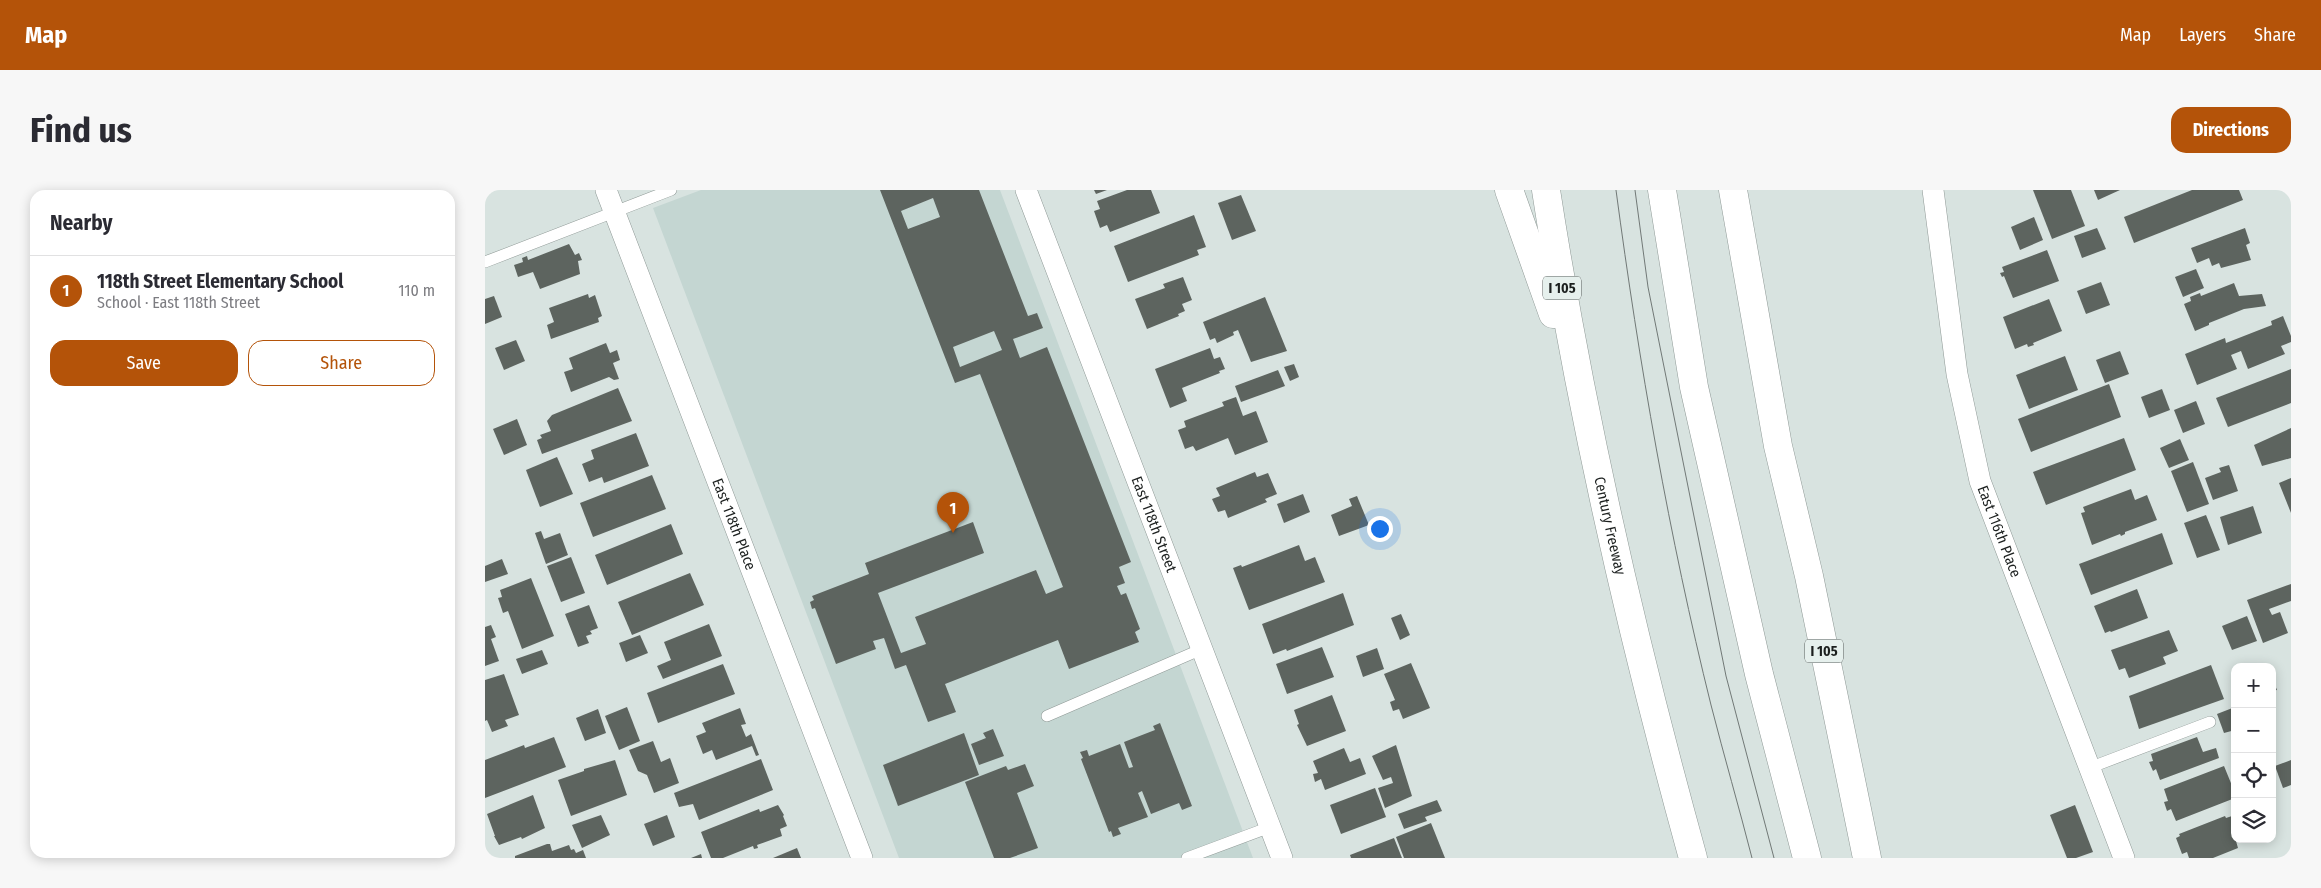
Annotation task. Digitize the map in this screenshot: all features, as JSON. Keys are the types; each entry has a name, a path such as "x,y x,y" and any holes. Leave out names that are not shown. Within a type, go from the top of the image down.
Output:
{"highway":[{"path":"1509,190 1579,386"},
{"name":"Century Freeway","path":"1546,190 1579,386 1608,522 1661,739 1693,858"},
{"path":"1663,190 1694,387 1759,674 1807,858"},
{"name":"I 105","path":"1733,191 1779,446 1811,586 1867,858"}],"street":[{"name":"East 118th Place","path":"605,190 861,858"},
{"name":"East 118th Street","path":"1027,190 1282,858"},
{"name":"East 116th Place","path":"1933,190 1957,374 1980,481 2124,858"}],"lane":[{"path":"485,262 671,190"},
{"path":"1047,716 1202,649"},
{"path":"2089,768 2210,722"},
{"path":"1187,858 1270,827"}],"shaded area":[{"path":"701,190 1000,190 1253,858 899,858 653,208"}],"building":[{"path":"880,190 979,190 1028,316 1037,313 1043,328 1013,339 1020,358 1047,347 1131,562 1119,567 1125,583 1117,586 1121,595 1126,593 1140,629 1135,632 1139,642 1069,669 1058,640 945,684 956,712 928,722 906,665 895,669 884,638 873,641 876,649 836,664 815,608 812,609 810,602 814,600 812,596 869,574 865,563 973,522 984,553 878,593 901,653 926,644 915,617 1036,570 1046,594 1063,587 980,374 955,383","holes":["933,198 940,217 908,229 901,211","994,331 1002,350 960,367 953,347"]},
{"path":"1094,190 1107,190 1096,194"},
{"path":"1127,190 1151,190 1160,213 1110,232 1107,225 1100,228 1094,211 1100,209 1097,201"},
{"path":"2033,190 2071,190 2085,226 2052,239"},
{"path":"2094,190 2120,190 2098,200"},
{"path":"2192,190 2239,190 2243,200 2134,243 2124,217"},
{"path":"1241,195 1256,231 1232,240 1218,203"},
{"path":"1194,215 1206,247 1197,250 1199,255 1128,282 1114,246"},
{"path":"2034,217 2043,240 2020,250 2011,227"},
{"path":"2097,228 2106,249 2082,258 2074,236"},
{"path":"2245,228 2250,243 2246,245 2251,260 2221,268 2219,263 2212,266 2209,258 2197,263 2191,248"},
{"path":"569,244 575,255 579,253 582,260 578,261 580,274 540,289 533,272 518,277 514,265 523,262 522,258 527,256 528,260"},
{"path":"2047,250 2059,281 2013,298 2004,276 2002,277 2000,273 2004,272 2002,267"},
{"path":"2196,269 2204,288 2183,297 2175,277"},
{"path":"1183,277 1192,300 1182,304 1185,311 1178,314 1179,316 1147,329 1135,299 1165,288 1163,284"},
{"path":"2101,282 2110,305 2086,314 2077,291"},
{"path":"2234,283 2239,296 2262,294 2266,306 2244,309 2209,323 2209,325 2195,331 2184,304 2191,301 2190,297 2200,293 2201,296"},
{"path":"588,294 589,298 595,295 602,316 598,318 599,322 551,339 547,325 554,322 549,308"},
{"path":"494,296 502,317 485,324 485,299"},
{"path":"1265,297 1287,351 1251,362 1238,330 1233,332 1234,335 1217,343 1215,338 1210,340 1203,322"},
{"path":"2049,299 2062,331 2033,343 2034,345 2028,347 2027,344 2015,349 2003,317"},
{"path":"2283,316 2291,336 2291,342 2281,346 2285,354 2248,369 2241,351 2231,355 2237,369 2197,385 2185,354 2225,338 2226,343 2272,325 2271,321"},
{"path":"516,340 525,361 504,370 495,348"},
{"path":"606,343 610,353 617,350 620,360 613,363 619,379 614,380 609,377 571,392 564,372 573,369 569,358"},
{"path":"1210,348 1214,359 1220,357 1225,369 1219,371 1220,373 1182,388 1187,401 1170,408 1155,369"},
{"path":"2120,351 2129,374 2105,383 2096,360"},
{"path":"2065,356 2078,390 2029,409 2016,375"},
{"path":"1294,364 1299,377 1290,381 1284,367"},
{"path":"2291,369 2291,403 2228,427 2216,398"},
{"path":"1278,370 1285,386 1241,402 1235,386"},
{"path":"2109,384 2121,417 2031,452 2018,419"},
{"path":"618,388 632,421 542,454 537,440 542,438 540,435 551,431 547,421 552,415"},
{"path":"2162,389 2170,410 2149,418 2141,397"},
{"path":"1236,397 1243,416 1256,411 1268,442 1235,455 1228,438 1196,451 1193,446 1185,449 1178,430 1186,427 1184,421 1224,406 1222,402"},
{"path":"2196,401 2205,424 2183,433 2174,410"},
{"path":"517,419 527,445 504,455 493,429"},
{"path":"2291,428 2291,458 2262,466 2254,445"},
{"path":"636,433 649,466 604,483 602,477 589,482 582,464 594,459 591,450"},
{"path":"2124,438 2136,470 2046,505 2033,472"},
{"path":"2180,439 2189,460 2169,468 2160,448"},
{"path":"557,457 573,494 540,507 526,470"},
{"path":"2193,462 2209,504 2187,512 2171,471"},
{"path":"2229,465 2238,491 2213,500 2205,478 2221,472 2219,468"},
{"path":"1255,472 1257,477 1268,473 1277,494 1265,499 1267,502 1228,518 1225,510 1218,512 1212,499 1220,496 1216,488"},
{"path":"652,475 666,509 593,537 580,503"},
{"path":"2291,478 2291,513 2279,483"},
{"path":"2131,489 2135,500 2147,495 2157,520 2125,532 2121,536 2120,534 2092,545 2081,513 2085,512 2083,507"},
{"path":"1303,494 1310,512 1284,523 1277,504"},
{"path":"1357,496 1369,525 1339,536 1331,515 1352,506 1349,499"},
{"path":"2253,506 2262,533 2228,545 2220,517"},
{"path":"2206,515 2220,550 2197,558 2184,523"},
{"path":"671,524 683,554 607,585 595,555"},
{"path":"541,531 544,539 560,533 568,555 546,564 535,533"},
{"path":"2162,533 2173,564 2091,595 2079,564"},
{"path":"1299,545 1305,561 1315,557 1325,582 1249,610 1233,568 1241,565 1242,567"},
{"path":"571,557 585,593 561,602 547,566"},
{"path":"502,559 508,574 485,582 485,566"},
{"path":"690,573 704,605 632,635 618,602"},
{"path":"531,578 554,636 522,649 508,611 503,613 498,598 502,597 500,590"},
{"path":"2291,584 2291,601 2269,609 2272,615 2280,612 2288,633 2263,643 2247,600"},
{"path":"2137,589 2148,618 2105,633 2094,606"},
{"path":"1343,593 1354,625 1287,651 1286,649 1273,654 1262,624"},
{"path":"589,605 598,628 590,631 592,634 586,636 589,643 578,647 565,614"},
{"path":"1401,614 1410,635 1400,640 1391,618"},
{"path":"2247,616 2257,641 2232,650 2222,626"},
{"path":"709,624 722,656 663,679 657,666 671,660 664,642"},
{"path":"491,625 496,637 491,639 499,661 485,666 485,627"},
{"path":"2169,630 2178,651 2163,657 2166,664 2129,678 2125,668 2119,670 2111,650"},
{"path":"640,635 648,653 626,662 619,643"},
{"path":"1322,647 1334,677 1287,694 1276,664"},
{"path":"1377,648 1384,669 1363,677 1356,656"},
{"path":"542,650 548,664 522,674 516,659"},
{"path":"1411,663 1430,708 1403,719 1399,709 1393,711 1390,702 1395,700 1384,674"},
{"path":"723,664 735,694 658,723 647,693"},
{"path":"2211,665 2224,699 2139,729 2129,696"},
{"path":"504,674 519,715 505,720 508,726 492,732 487,720 485,721 485,680"},
{"path":"1332,695 1346,731 1307,746 1297,725 1299,724 1294,710"},
{"path":"627,707 640,741 619,750 605,716"},
{"path":"740,708 746,724 741,725 746,737 751,734 759,755 756,756 752,746 716,760 712,750 703,754 696,736 706,732 702,723"},
{"path":"598,709 606,733 585,741 576,718"},
{"path":"2231,709 2231,731 2224,733 2217,714"},
{"path":"1160,723 1192,806 1182,810 1179,803 1151,814 1142,791 1138,793 1148,817 1118,828 1121,834 1113,837 1111,831 1109,832 1080,752 1087,750 1089,756 1120,744 1129,768 1133,767 1124,742 1155,730 1153,726"},
{"path":"993,729 1004,756 979,765 971,744 986,738 983,733"},
{"path":"964,733 979,775 898,806 883,765"},
{"path":"554,737 566,767 485,798 485,760 524,745 525,748"},
{"path":"2197,737 2203,752 2216,748 2219,758 2160,780 2156,769 2153,771 2149,762 2153,761 2151,754"},
{"path":"653,741 661,762 670,758 679,783 654,793 647,775 638,771 629,750"},
{"path":"1396,745 1412,796 1385,808 1378,788 1393,783 1391,777 1383,780 1372,756"},
{"path":"1344,748 1350,762 1360,758 1366,774 1325,790 1321,779 1315,782 1313,774 1318,773 1313,761"},
{"path":"761,759 773,790 699,820 693,804 679,807 674,793"},
{"path":"615,760 627,795 571,816 558,780 584,771 584,769"},
{"path":"2291,760 2291,785 2283,788 2276,766"},
{"path":"1025,764 1034,786 1017,793 1038,848 1010,858 994,858 965,782 1006,766 1008,770"},
{"path":"2224,766 2231,783 2231,800 2176,821 2171,809 2167,811 2164,802 2168,801 2164,789"},
{"path":"1375,788 1386,817 1341,834 1330,805"},
{"path":"533,795 545,828 522,839 521,837 499,845 487,814"},
{"path":"1437,800 1442,811 1425,817 1427,821 1404,829 1398,814"},
{"path":"778,805 784,815 787,826 780,829 782,836 757,845 758,848 754,849 753,846 723,858 711,858 701,832 759,809 760,812"},
{"path":"2075,805 2093,852 2076,858 2067,858 2050,815"},
{"path":"601,815 610,835 582,848 572,825"},
{"path":"667,815 675,837 653,846 644,824"},
{"path":"2225,816 2226,818 2231,816 2231,843 2237,843 2238,848 2213,858 2189,858 2187,852 2182,854 2176,838 2180,836 2179,834"},
{"path":"1431,823 1445,858 1404,858 1396,837"},
{"path":"1394,838 1402,858 1351,858 1350,855"},
{"path":"550,844 552,851 569,845 571,850 574,849 576,853 583,850 586,858 515,858 515,856"},
{"path":"797,848 801,858 773,858"},
{"path":"701,854 702,858 691,858"}],"tram line":[{"path":"1616,190 1656,449 1682,578 1711,705 1752,858"},
{"path":"1635,190 1648,287 1726,676 1774,858"}],"place":[{"name":"118th Street Elementary School","path":"953,533"}]}
